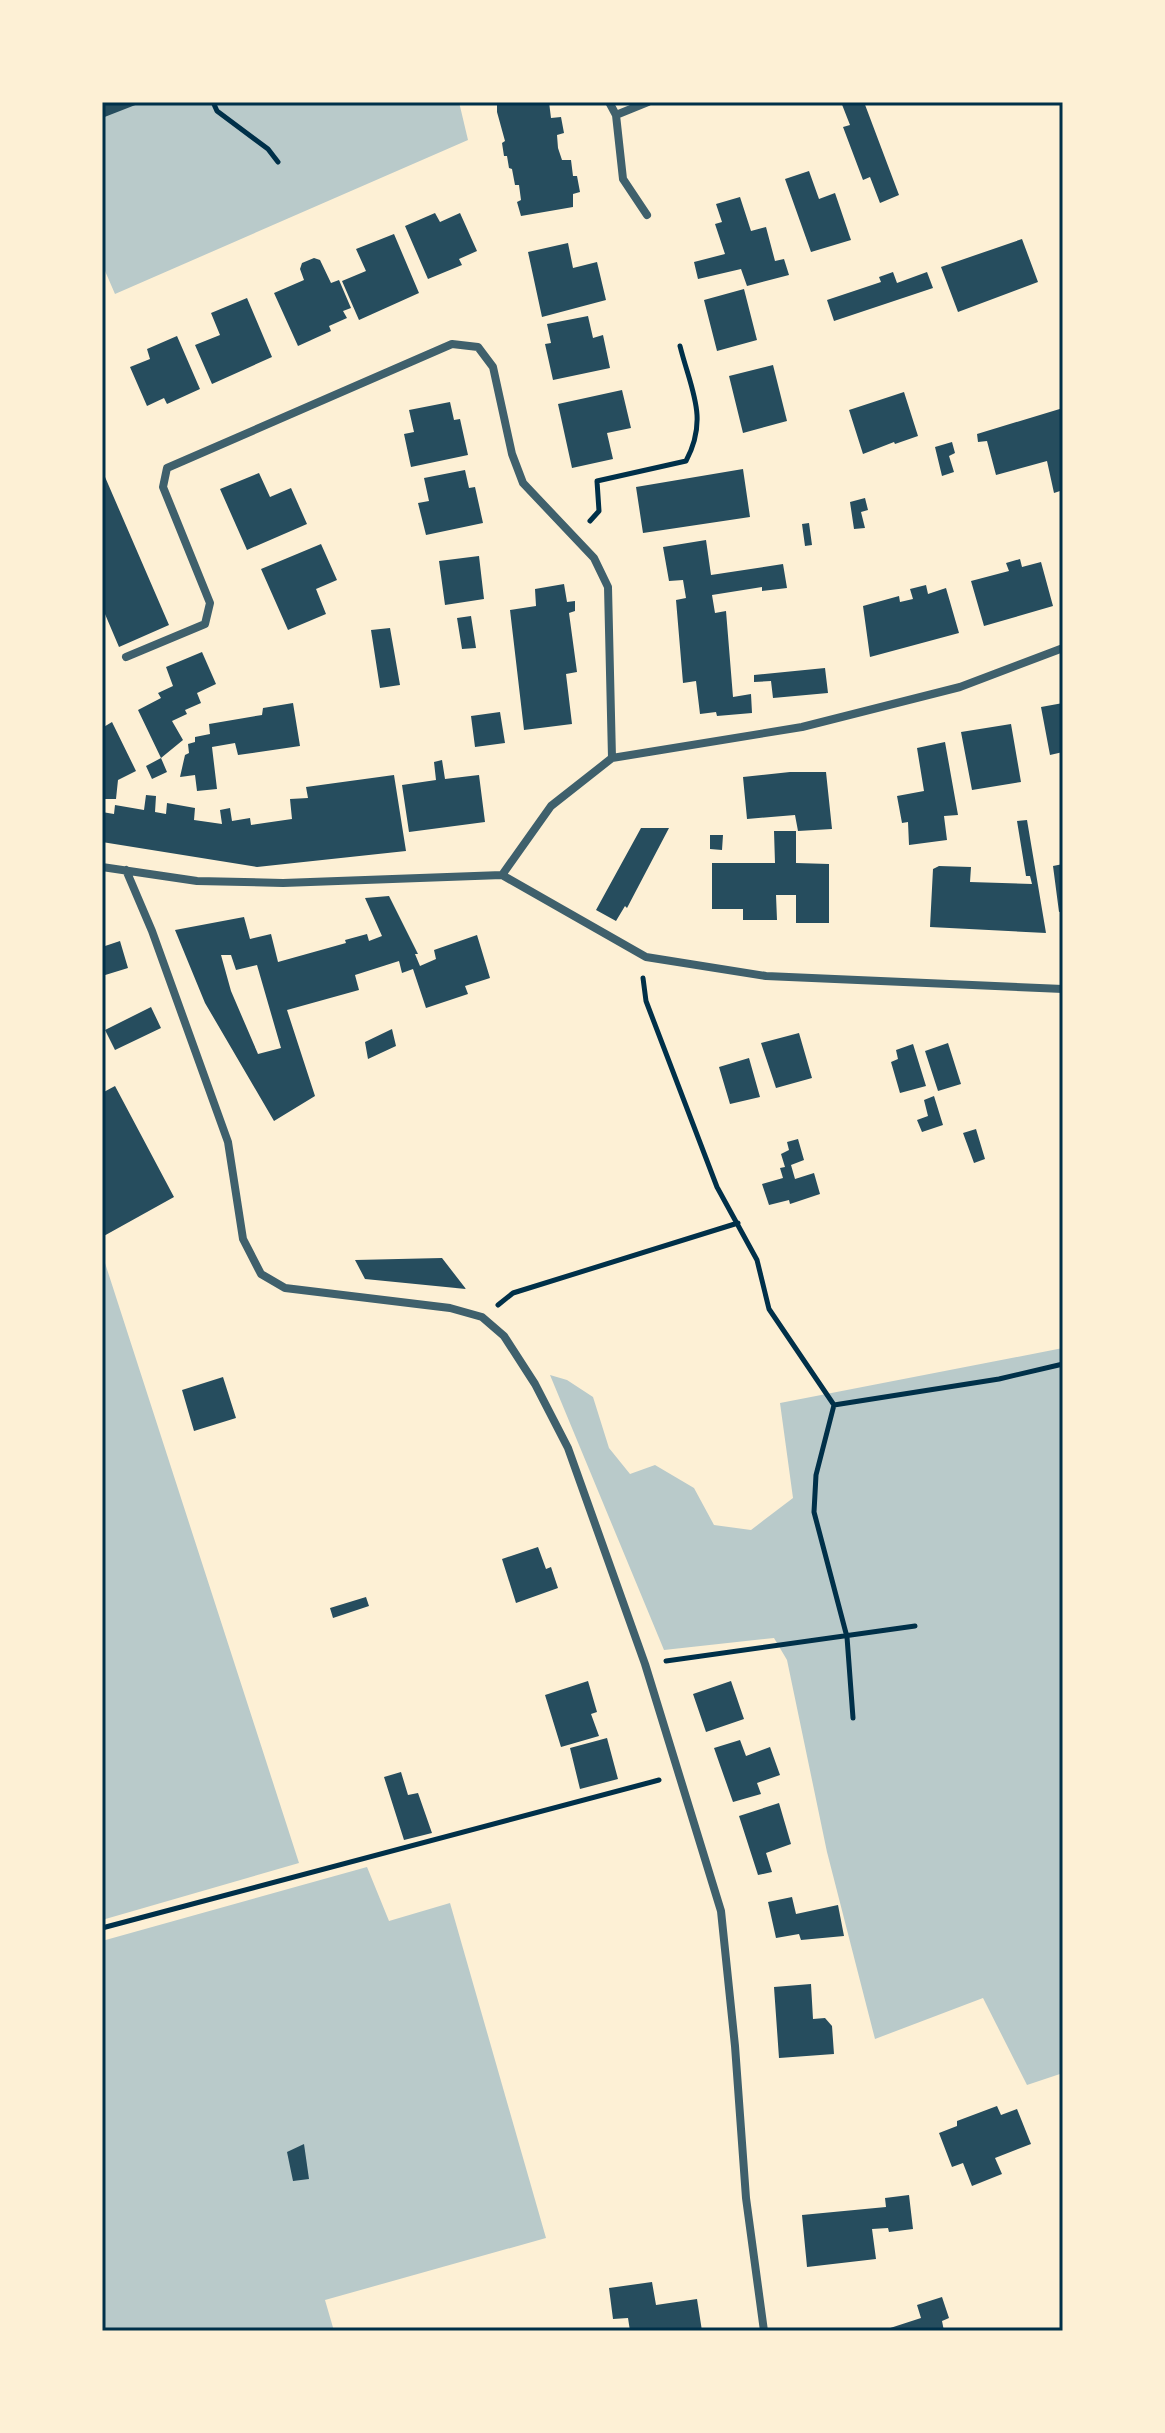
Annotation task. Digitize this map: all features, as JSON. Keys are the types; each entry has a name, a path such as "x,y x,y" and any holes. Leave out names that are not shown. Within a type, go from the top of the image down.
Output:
{"street":[{"path":"609,102 616,115 623,179 647,215"},
{"path":"616,115 648,102"},
{"path":"126,657 205,624 210,603 163,487 167,468 452,344 478,347 493,367 512,454 523,483 594,558 608,587 612,758"},
{"path":"502,875 551,806 612,758 802,727 960,687 1063,648"},
{"path":"102,867 197,881 283,883 502,875 646,957 766,976 1063,989"},
{"path":"126,870 152,931 228,1142 243,1239 261,1274 285,1288 450,1308 482,1317 504,1336 535,1384 568,1448 645,1664 721,1911 746,2198 764,2331"}],"path":[{"path":"213,102 217,111 268,149 278,162"},
{"path":"576,537 599,511 597,481 686,461 696,442 699,421 680,346"},
{"path":"646,957 643,978 646,1001 717,1187 757,1260 769,1309 834,1405 816,1475 814,1512 847,1637 853,1718"},
{"path":"482,1317 513,1293 738,1223"},
{"path":"834,1405 999,1379 1063,1364"},
{"path":"645,1664 915,1626"},
{"path":"102,1928 679,1775"}],"shaded area":[{"path":"102,102 459,102 468,140 115,294 102,264"},
{"path":"105,1263 299,1863 102,1920 102,1265"},
{"path":"1063,1348 1063,2073 1027,2085 983,1998 875,2039 827,1852 787,1660 774,1638 664,1650 550,1375 567,1380 593,1397 609,1448 630,1474 655,1465 694,1488 714,1525 751,1530 793,1498 780,1403"},
{"path":"367,1867 389,1921 450,1903 546,2238 325,2300 334,2331 102,2331 102,1941"}],"building":[{"path":"102,102 143,102 102,118"},
{"path":"497,102 549,102 551,118 561,117 564,133 557,135 558,148 562,160 571,160 573,176 577,176 580,192 573,194 573,207 521,216 517,202 521,200 519,185 515,185 512,169 509,168 507,156 504,156 502,143 505,141"},
{"path":"841,102 864,102 899,195 880,203 870,177 863,180 843,127 850,125"},
{"path":"809,171 819,199 835,193 851,240 811,252 785,179"},
{"path":"740,197 751,231 766,227 775,261 784,259 789,275 747,286 741,269 698,279 694,262 725,254 715,224 722,222 716,204"},
{"path":"435,213 440,222 460,213 477,251 459,259 462,265 428,279 405,226"},
{"path":"394,234 419,293 359,320 342,281 366,271 356,249"},
{"path":"1022,239 1038,282 958,312 941,267"},
{"path":"568,243 573,268 597,262 606,300 542,317 528,252"},
{"path":"314,258 320,260 331,283 339,280 351,308 343,311 347,318 329,326 331,331 298,346 274,293 304,280 300,269 302,263"},
{"path":"893,272 897,283 927,272 933,288 834,321 827,300 881,282 879,277"},
{"path":"744,289 757,340 717,351 704,300"},
{"path":"247,298 272,357 212,384 195,345 220,335 211,313"},
{"path":"588,316 593,338 603,335 610,368 553,380 545,344 551,343 547,324"},
{"path":"177,336 200,389 167,404 164,398 147,406 130,367 150,359 147,349"},
{"path":"773,365 787,421 743,433 729,376"},
{"path":"622,390 631,428 607,433 613,459 572,468 558,404"},
{"path":"904,392 918,436 863,454 849,410"},
{"path":"450,402 454,420 460,419 468,455 411,467 404,434 414,432 409,410"},
{"path":"1063,408 1063,490 1054,493 1047,461 996,475 987,441 978,442 977,434"},
{"path":"952,442 955,453 949,456 954,472 942,476 935,447"},
{"path":"743,469 750,517 643,533 636,487"},
{"path":"102,470 169,625 119,647 102,607"},
{"path":"465,470 469,488 475,487 483,523 426,535 418,503 429,501 424,478"},
{"path":"259,473 270,497 291,488 307,524 247,550 220,489"},
{"path":"865,498 868,510 861,512 865,528 854,529 850,502"},
{"path":"809,523 812,545 805,546 802,524"},
{"path":"706,540 711,575 783,564 787,588 762,591 762,587 712,595 715,613 726,611 733,697 751,694 752,713 700,714 696,681 683,683 676,600 686,598 683,580 669,581 663,547"},
{"path":"321,544 337,580 316,589 326,614 288,630 261,569"},
{"path":"479,556 484,599 445,605 439,561"},
{"path":"1020,559 1022,567 1041,562 1053,606 984,626 971,581 1009,571 1006,563"},
{"path":"564,584 567,602 575,601 575,611 569,613 577,672 566,674 572,724 524,730 510,610 536,606 535,589"},
{"path":"926,585 928,594 946,588 959,633 870,657 863,606 899,596 900,602 913,599 910,589"},
{"path":"471,616 476,648 462,649 457,618"},
{"path":"390,628 400,685 380,688 371,630"},
{"path":"202,652 216,684 197,693 201,703 185,710 187,714 172,721 183,740 161,758 138,710 161,698 158,693 173,686 166,667"},
{"path":"825,668 828,693 773,698 771,681 754,682 754,675"},
{"path":"293,703 300,746 238,755 235,743 212,747 217,789 197,791 195,775 180,777 185,755 189,753 188,744 195,742 195,737 210,734 209,724 262,715 263,708"},
{"path":"1063,703 1063,752 1050,755 1041,707"},
{"path":"500,712 505,743 475,747 471,716"},
{"path":"112,722 136,771 118,780 116,799 102,799 102,728"},
{"path":"1011,724 1021,782 972,790 961,732"},
{"path":"945,742 958,815 944,816 947,840 909,845 908,822 902,823 897,796 924,791 917,748"},
{"path":"161,758 167,772 152,779 146,766"},
{"path":"442,760 445,779 479,775 485,822 409,832 402,785 436,780 434,762"},
{"path":"826,772 832,829 798,831 795,815 747,819 743,777"},
{"path":"394,775 406,851 257,867 102,842 102,812 114,814 115,805 144,810 146,795 156,796 155,812 166,814 167,803 195,808 194,820 222,824 220,810 230,808 232,821 250,818 251,825 292,819 290,799 308,798 306,787"},
{"path":"1027,820 1046,933 930,927 933,869 939,866 971,867 970,882 1032,884 1030,876 1026,876 1017,821"},
{"path":"641,828 669,828 627,908 625,906 616,921 596,910"},
{"path":"774,831 796,831 796,863 829,864 829,923 796,923 796,895 776,895 777,920 743,920 743,909 712,909 712,863 775,863"},
{"path":"710,835 723,835 722,850 710,849"},
{"path":"1063,864 1063,911 1059,912 1053,866"},
{"path":"389,896 418,954 415,954 420,966 436,959 434,950 477,935 490,978 465,986 468,994 426,1008 413,969 402,973 399,961 355,975 359,990 287,1010 315,1096 274,1121 205,1003 175,930 244,917 250,939 271,934 278,962 367,934 369,941 382,936 365,898","holes":["221,955 231,955 236,970 257,965 281,1048 258,1054 231,991"]},
{"path":"120,941 128,968 102,976 102,947"},
{"path":"151,1007 161,1028 115,1050 105,1030"},
{"path":"392,1029 396,1046 368,1059 365,1042"},
{"path":"799,1033 812,1078 776,1088 761,1043"},
{"path":"948,1043 961,1084 938,1091 925,1051"},
{"path":"913,1044 926,1086 900,1093 891,1062 898,1059 896,1050"},
{"path":"749,1058 760,1097 730,1104 719,1067"},
{"path":"115,1086 174,1197 102,1237 102,1093"},
{"path":"934,1096 943,1125 922,1132 917,1120 928,1116 924,1100"},
{"path":"976,1129 985,1159 974,1163 963,1133"},
{"path":"798,1139 804,1160 791,1165 795,1179 814,1173 820,1194 790,1204 789,1200 769,1205 762,1184 783,1178 780,1168 785,1167 781,1154 789,1150 787,1142"},
{"path":"442,1258 466,1289 365,1279 355,1260"},
{"path":"223,1377 236,1418 194,1431 182,1390"},
{"path":"538,1547 546,1569 551,1567 558,1588 516,1603 502,1559"},
{"path":"366,1597 369,1606 333,1618 330,1608"},
{"path":"588,1681 597,1712 591,1714 599,1736 561,1747 545,1695"},
{"path":"731,1681 744,1719 706,1732 693,1694"},
{"path":"607,1738 618,1779 580,1789 570,1748"},
{"path":"740,1740 746,1756 770,1747 780,1775 757,1783 761,1794 733,1802 714,1748"},
{"path":"401,1772 408,1795 418,1793 432,1833 404,1840 384,1777"},
{"path":"779,1803 791,1844 766,1853 772,1872 758,1875 739,1816"},
{"path":"792,1897 796,1914 838,1905 844,1936 801,1940 799,1934 776,1938 768,1902"},
{"path":"811,1984 813,2019 825,2018 832,2026 834,2054 779,2058 774,1987"},
{"path":"997,2106 1001,2115 1017,2109 1031,2144 995,2158 1002,2174 972,2186 963,2163 952,2167 939,2133 957,2126 957,2121"},
{"path":"304,2144 309,2179 293,2181 287,2152"},
{"path":"909,2195 913,2229 889,2232 888,2228 872,2229 876,2259 807,2267 802,2215 886,2207 885,2198"},
{"path":"652,2282 656,2305 697,2299 702,2331 630,2331 628,2318 613,2319 609,2288"},
{"path":"942,2297 949,2318 942,2321 944,2331 881,2331 921,2318 917,2305"}]}
